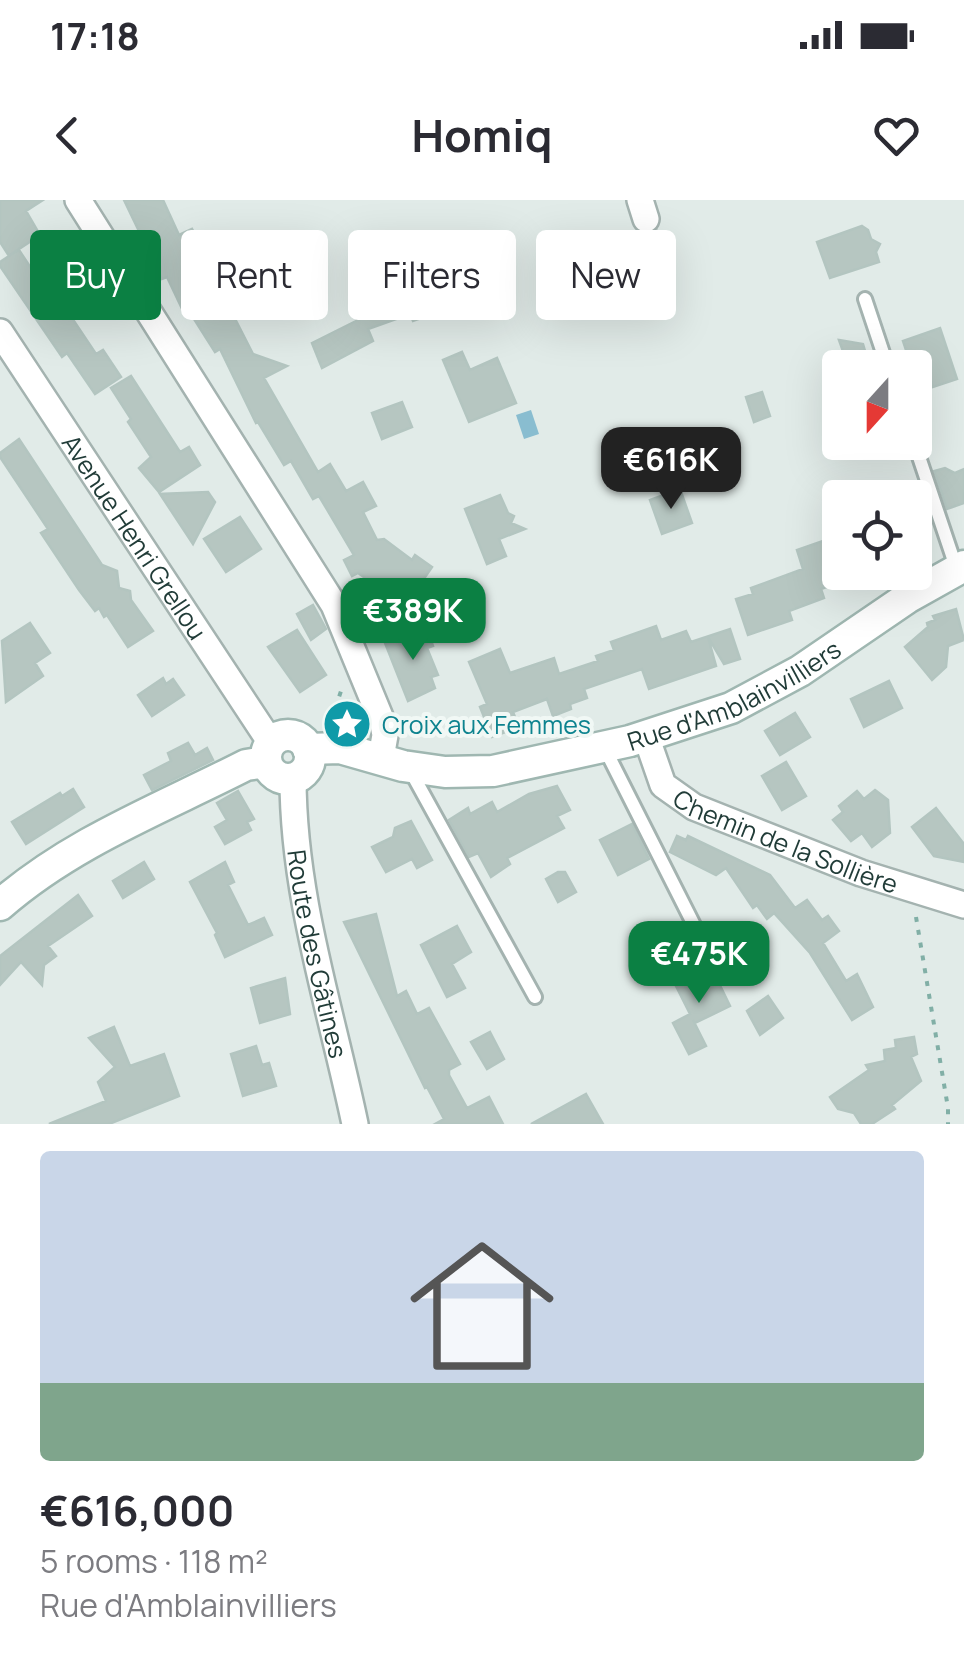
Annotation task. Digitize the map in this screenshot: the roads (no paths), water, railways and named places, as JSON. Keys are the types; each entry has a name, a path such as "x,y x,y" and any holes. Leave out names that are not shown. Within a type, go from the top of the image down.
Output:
{"street":[{"path":"78,200 334,605 395,763"},
{"name":"Avenue Henri Grellou","path":"0,332 268,752"},
{"name":"Rue d'Amblainvilliers","path":"268,752 291,735 319,749 340,748 445,772 493,771 646,736 731,708 800,671 907,598 961,568"},
{"name":"Chemin de la Sollière","path":"646,736 662,785 694,806 782,844 917,893 964,905"},
{"path":"0,905 31,878 102,835 268,752 273,774 293,778 319,749"},
{"name":"Route des Gâtines","path":"293,778 298,866 316,960 356,1124"}],"lane":[{"path":"864,299 882,350"},
{"path":"921,460 961,568"},
{"path":"604,747 698,935"},
{"path":"395,763 535,997"}],"water":[{"path":"531,410 539,434 524,439 516,415"}],"place":[{"name":"Croix aux Femmes","path":"347,724"}]}
